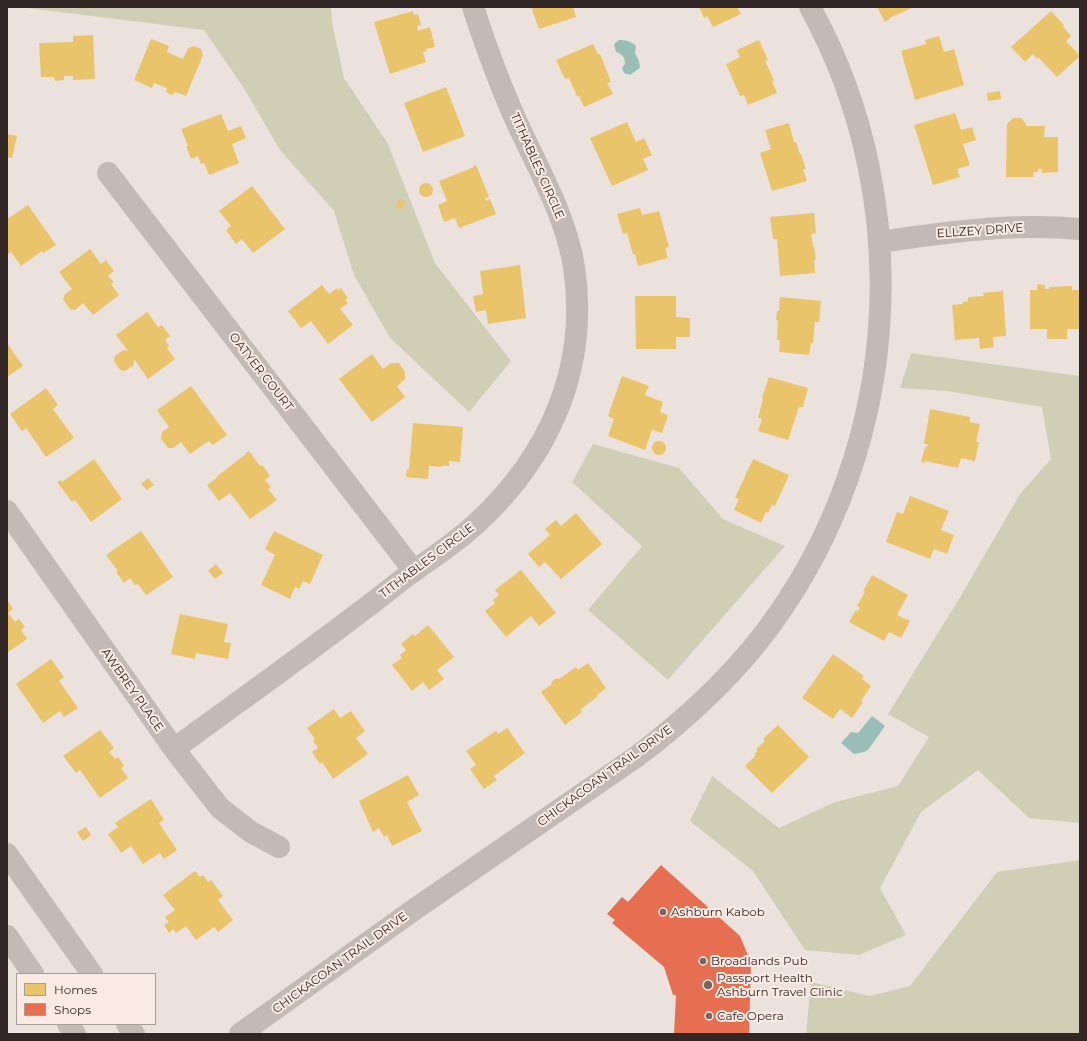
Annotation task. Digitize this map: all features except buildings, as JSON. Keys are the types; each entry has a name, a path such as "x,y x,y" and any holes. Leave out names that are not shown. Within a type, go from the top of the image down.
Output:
{"street":[{"name":"TITHABLES CIRCLE","path":"174,749 447,548 478,522 501,498 532,461 545,438 561,400 572,362 576,331 577,299 574,267 567,236 554,201 504,92 474,7"},
{"name":"CHICKACOAN TRAIL DRIVE","path":"240,1034 415,909 636,757 668,732 715,690 757,643 798,584 834,513 856,453 874,380 878,351 882,294 880,242 872,179 866,151 853,104 836,58 810,7"},
{"name":"OATYER COURT","path":"108,173 414,571"},
{"name":"ELLZEY DRIVE","path":"880,242 943,232 1008,228 1080,230"},
{"name":"AWBREY PLACE","path":"7,511 174,749 220,808 251,832 280,847"},
{"path":"7,854 91,973"},
{"path":"7,936 33,973"},
{"path":"69,1025 75,1034"},
{"path":"128,1025 134,1034"}],"green space":[{"path":"19,7 331,7 332,23 344,78 388,144 435,263 511,361 469,412 390,338 354,275 334,211 280,150 245,90 204,30"},
{"path":"911,353 1080,376 1080,823 1029,818 978,770 921,812 880,888 906,935 859,955 805,950 753,871 690,821 712,776 779,828 835,802 898,786 929,737 888,714 959,599 1020,494 1051,459 1042,407 947,391 900,388"},
{"path":"593,444 679,468 723,519 785,546 668,680 588,610 642,546 572,482"},
{"path":"1080,860 1080,1034 806,1034 811,982 870,996 910,986 997,872"}],"water":[{"path":"619,40 628,41 636,46 635,53 639,61 640,68 630,75 624,73 622,68 625,64 624,58 616,52 614,44"},
{"path":"872,716 885,726 868,750 854,754 841,743 851,732 858,733"}],"place":[{"name":"Ashburn Kabob","path":"663,912"},
{"name":"Broadlands Pub","path":"703,961"},
{"name":"Passport Health Ashburn Travel Clinic","path":"708,985"},
{"name":"Cafe Opera","path":"709,1016"}]}
